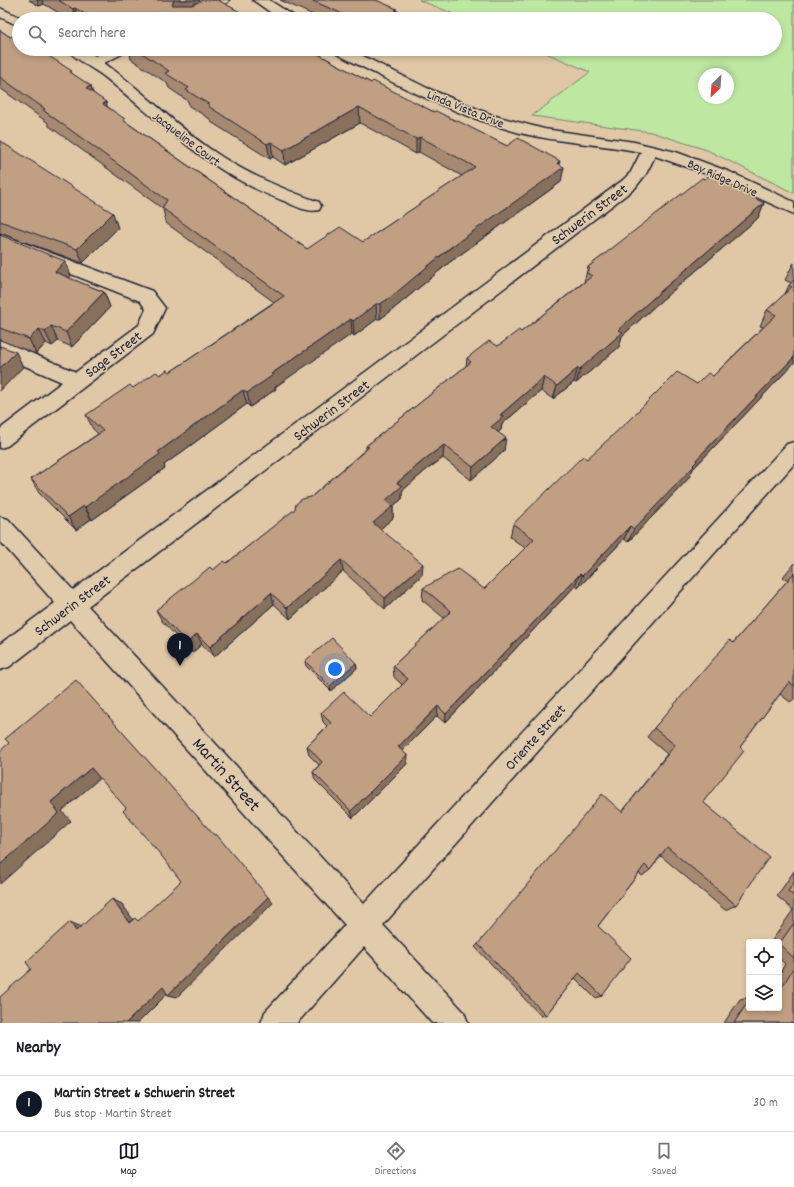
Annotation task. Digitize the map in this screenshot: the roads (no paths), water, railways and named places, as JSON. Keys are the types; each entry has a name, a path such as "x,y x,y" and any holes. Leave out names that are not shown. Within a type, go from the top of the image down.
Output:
{"street":[{"path":"197,12 222,0"},
{"path":"260,0 279,12"},
{"path":"0,12 12,18"},
{"name":"Jacqueline Court","path":"85,56 109,73 172,128 213,159 262,187 313,206"},
{"path":"94,62 106,56"},
{"name":"Linda Vista Drive","path":"352,56 475,115 510,126 548,134 650,150"},
{"name":"Bay Ridge Drive","path":"650,150 674,156 694,164 794,209"},
{"name":"Schwerin Street","path":"0,659 629,184 638,174 650,150"},
{"name":"Sage Street","path":"0,240 146,296 156,308 146,329 0,440"},
{"path":"0,347 78,381"},
{"name":"Oriente Street","path":"276,1023 794,450"},
{"name":"Martin Street","path":"0,526 453,1023"}],"place":[{"name":"Martin Street & Schwerin Street","path":"180,666"}]}
